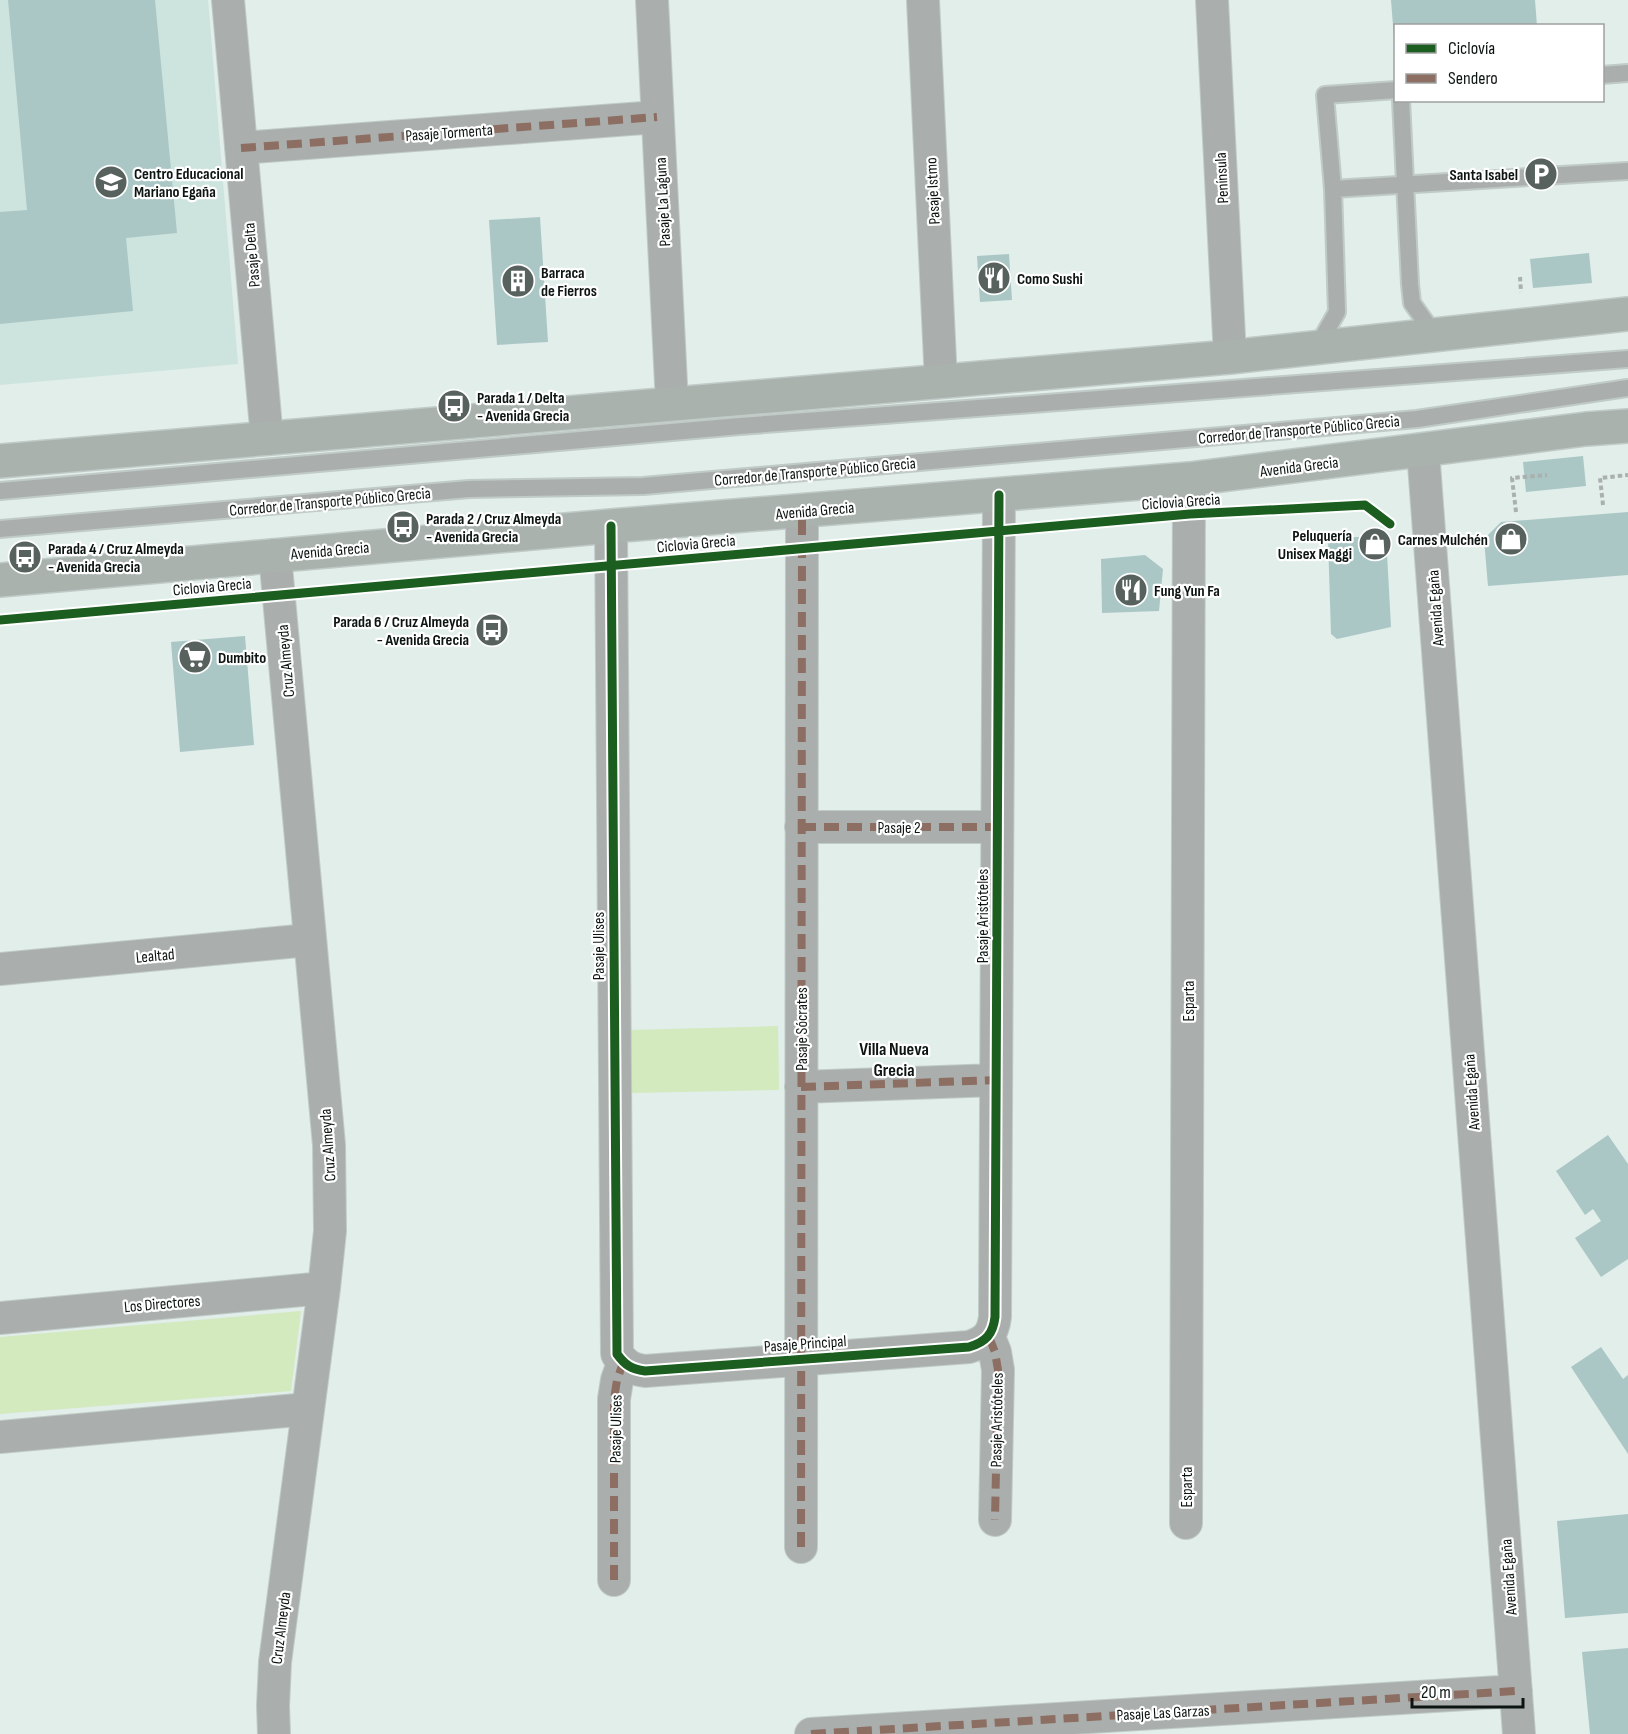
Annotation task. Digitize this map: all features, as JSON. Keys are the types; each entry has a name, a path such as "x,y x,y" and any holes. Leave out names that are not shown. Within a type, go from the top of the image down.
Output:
{"main road":[{"path":"0,461 1230,357 1628,314"},
{"name":"Avenida Grecia","path":"0,580 611,526 1189,479 1586,429 1628,426"}],"street":[{"name":"Pasaje Delta","path":"228,0 267,439"},
{"name":"Pasaje La Laguna","path":"652,0 672,404"},
{"name":"Pasaje Istmo","path":"923,0 941,382"},
{"name":"Península","path":"1212,0 1230,357"},
{"name":"Pasaje Tormenta","path":"242,148 657,117"},
{"name":"Avenida Egaña","path":"1423,451 1519,1734"},
{"name":"Esparta","path":"1186,1523 1189,479"},
{"name":"Pasaje Aristóteles","path":"995,1520 998,1370 995,1352 989,1337 994,1328 995,1317 999,495"},
{"name":"Pasaje Sócrates","path":"801,1548 802,511"},
{"name":"Pasaje Ulises","path":"611,526 616,1343 617,1354 623,1363 616,1380 614,1399 614,1580"},
{"name":"Cruz Almeyda","path":"274,1734 275,1662 330,1231 329,1145 275,555"},
{"name":"Pasaje 2","path":"801,827 997,827"},
{"name":"Lealtad","path":"0,969 309,940"},
{"path":"801,1087 996,1080"},
{"name":"Los Directores","path":"0,1318 324,1288"},
{"name":"Pasaje Principal","path":"623,1363 633,1369 645,1371 969,1347 980,1344 989,1337"},
{"path":"0,1437 309,1409"},
{"name":"Pasaje Las Garzas","path":"811,1734 1516,1690"}],"lane":[{"path":"1604,75 1628,73"},
{"path":"1317,347 1337,312 1333,189 1325,95 1394,90"},
{"path":"1401,102 1412,303 1434,334"},
{"path":"1333,189 1628,171"},
{"path":"0,491 740,426 1628,359"},
{"name":"Corredor de Transporte Público Grecia","path":"0,529 469,489 643,486 1417,419 1628,388"}],"path":[{"path":"1516,512 1512,478 1547,475"},
{"path":"1603,505 1600,478 1628,475"}],"shaded area":[{"name":"Centro Educacional Mariano Egaña","path":"0,0 208,0 238,364 0,385"}],"green space":[{"path":"778,1026 779,1090 631,1093 630,1030"},
{"path":"301,1311 291,1391 0,1414 0,1337"}],"building":[{"path":"8,0 155,0 177,233 126,238 133,311 0,324 0,212 27,210"},
{"path":"1391,0 1535,0 1537,24 1394,24 1394,39"},
{"name":"Barraca de Fierros","path":"540,217 548,342 497,345 489,220"},
{"path":"1589,253 1592,283 1533,288 1530,259"},
{"name":"Como Sushi","path":"1009,254 1012,300 980,302 977,256"},
{"path":"1583,456 1586,486 1526,492 1523,462"},
{"path":"1628,512 1628,575 1488,586 1484,539 1501,522"},
{"path":"1386,535 1391,627 1337,639 1331,634 1328,539"},
{"name":"Fung Yun Fa","path":"1145,555 1163,569 1159,611 1102,613 1101,559"},
{"path":"245,636 254,745 180,752 171,642"},
{"path":"1608,1135 1628,1164 1628,1259 1601,1277 1575,1238 1601,1221 1593,1209 1585,1215 1556,1171"},
{"path":"1601,1347 1623,1379 1628,1375 1628,1454 1571,1367"},
{"path":"1628,1514 1628,1613 1565,1618 1557,1521"},
{"path":"1628,1648 1628,1734 1590,1734 1582,1652"}],"marked path":[{"path":"241,148 657,117"},
{"path":"801,1547 802,511"},
{"path":"801,827 997,827"},
{"path":"801,1087 996,1080"},
{"path":"989,1337 995,1352 998,1370 995,1520"},
{"path":"614,1580 614,1399 623,1363"},
{"path":"811,1734 1516,1691"}],"cycle path":[{"path":"611,526 617,1354 629,1366 645,1371 969,1347 980,1343 988,1336 995,1317 999,495"},
{"name":"Ciclovia Grecia","path":"0,620 1190,514 1365,505 1390,524"}],"place":[{"name":"Santa Isabel","path":"1541,174"},
{"name":"Centro Educacional Mariano Egaña","path":"111,182"},
{"name":"Como Sushi","path":"994,278"},
{"name":"Barraca de Fierros","path":"518,281"},
{"name":"Parada 1 / Delta - Avenida Grecia","path":"454,406"},
{"name":"Parada 2 / Cruz Almeyda - Avenida Grecia","path":"403,527"},
{"name":"Carnes Mulchén","path":"1511,539"},
{"name":"Peluquería Unisex Maggi","path":"1375,544"},
{"name":"Parada 4 / Cruz Almeyda - Avenida Grecia","path":"25,557"},
{"name":"Fung Yun Fa","path":"1131,590"},
{"name":"Parada 6 / Cruz Almeyda - Avenida Grecia","path":"492,630"},
{"name":"Dumbito","path":"195,657"}],"district":[{"name":"Villa Nueva Grecia","path":"894,1059"}]}
